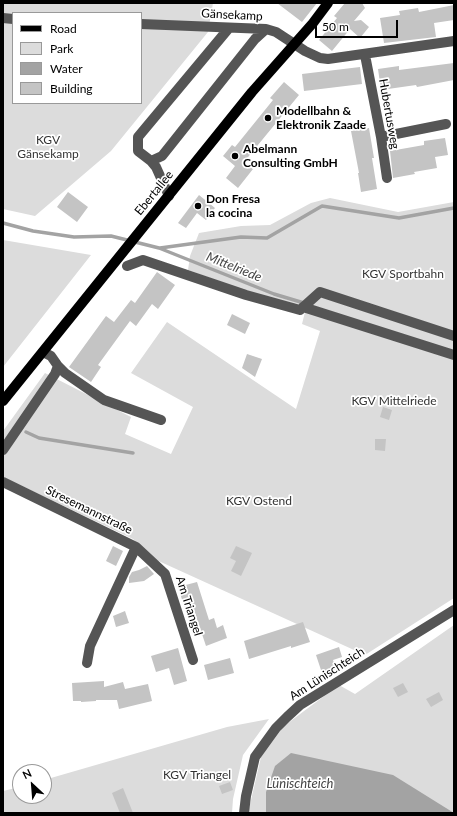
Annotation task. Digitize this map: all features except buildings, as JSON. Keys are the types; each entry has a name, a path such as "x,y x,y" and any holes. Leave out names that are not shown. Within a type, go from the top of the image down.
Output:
{"main road":[{"name":"Ebertallee","path":"3,401 252,92 294,45 328,3"}],"street":[{"name":"Gänsekamp","path":"142,24 266,29 276,32 294,45 320,58 328,59 365,55 454,41"},
{"path":"169,196 152,161 138,151 138,137 229,28"},
{"path":"152,161 162,156 255,39 266,29"},
{"name":"Hubertusweg","path":"365,55 381,136 387,178"},
{"path":"381,136 446,124"},
{"path":"127,266 143,260 246,295 300,310 320,292 454,336"},
{"path":"306,304 454,355"},
{"path":"43,352 51,356 58,366 65,372 104,400 161,420"},
{"path":"3,450 55,374 58,366"},
{"name":"Stresemannstraße","path":"3,482 136,547 90,646 87,663"},
{"name":"Am Triangel","path":"136,547 165,574 193,660"},
{"name":"Am Lünischteich","path":"244,813 246,796 255,757 276,728 287,717 300,705 454,610"}],"green space":[{"name":"KGV Gänsekamp","path":"3,3 213,3 208,32 111,151 35,216 3,209"},
{"path":"330,198 398,212 454,202 454,598 365,655 152,558 133,539 3,477 3,431 45,373 131,417 125,434 171,454 193,407 131,373 167,322 296,409 320,331 302,324 305,312 188,270 190,256 199,233 241,226 270,225 311,203"},
{"path":"3,240 91,255 3,367"},
{"path":"454,625 454,813 248,813 261,757 284,726 339,685 355,694"},
{"name":"KGV Triangel","path":"269,719 243,755 233,799 232,813 3,813 3,791 12,789 12,804 52,804 52,778 227,727"}],"water":[{"name":"Lünischteich","path":"291,753 393,775 454,813 266,813 266,792 275,766"}],"waterway":[{"path":"160,248 241,237 267,238 322,206 399,218 454,208"},
{"name":"Mittelriede","path":"3,223 33,231 74,237 111,236 159,248 274,294 304,303"},
{"path":"26,432 39,438 133,453"}],"place":[{"name":"Modellbahn & Elektronik Zaade","path":"268,118"},
{"name":"Abelmann Consulting GmbH","path":"235,156"},
{"name":"Don Fresa la cocina","path":"198,206"}],"park label":[{"name":"KGV Sportbahn","path":"403,274"},
{"name":"KGV Mittelriede","path":"394,401"},
{"name":"KGV Ostend","path":"259,501"}]}
